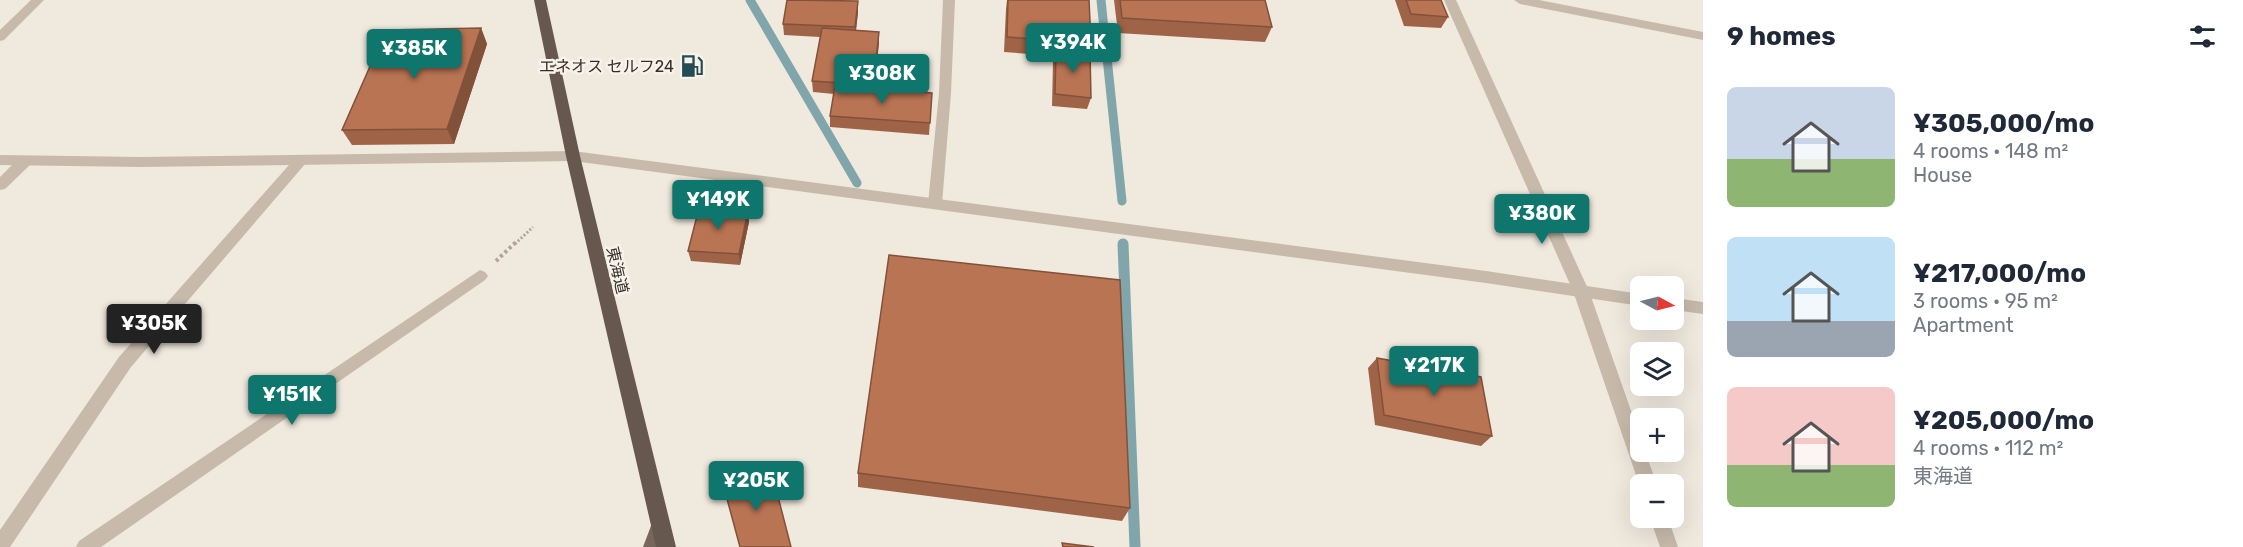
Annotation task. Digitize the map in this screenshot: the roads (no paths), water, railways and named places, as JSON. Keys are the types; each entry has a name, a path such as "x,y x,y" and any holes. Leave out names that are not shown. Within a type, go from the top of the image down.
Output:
{"highway":[{"name":"東海道","path":"540,0 573,156 666,547"}],"main road":[{"path":"652,547 660,524"}],"street":[{"path":"0,37 38,0"},
{"path":"935,204 945,93 949,0"},
{"path":"1450,0 1581,291 1645,474"},
{"path":"1521,0 1703,36"},
{"path":"0,160 301,160 573,156 1630,298"},
{"path":"0,546 125,362 301,160"},
{"path":"0,185 25,161"},
{"path":"85,547 480,276"},
{"path":"1684,305 1703,308"},
{"path":"1662,528 1669,547"}],"waterway":[{"path":"750,0 857,183"},
{"path":"1101,0 1122,201"},
{"path":"1123,244 1135,547"}],"place":[{"name":"エネオス セルフ24","path":"692,66"}]}
